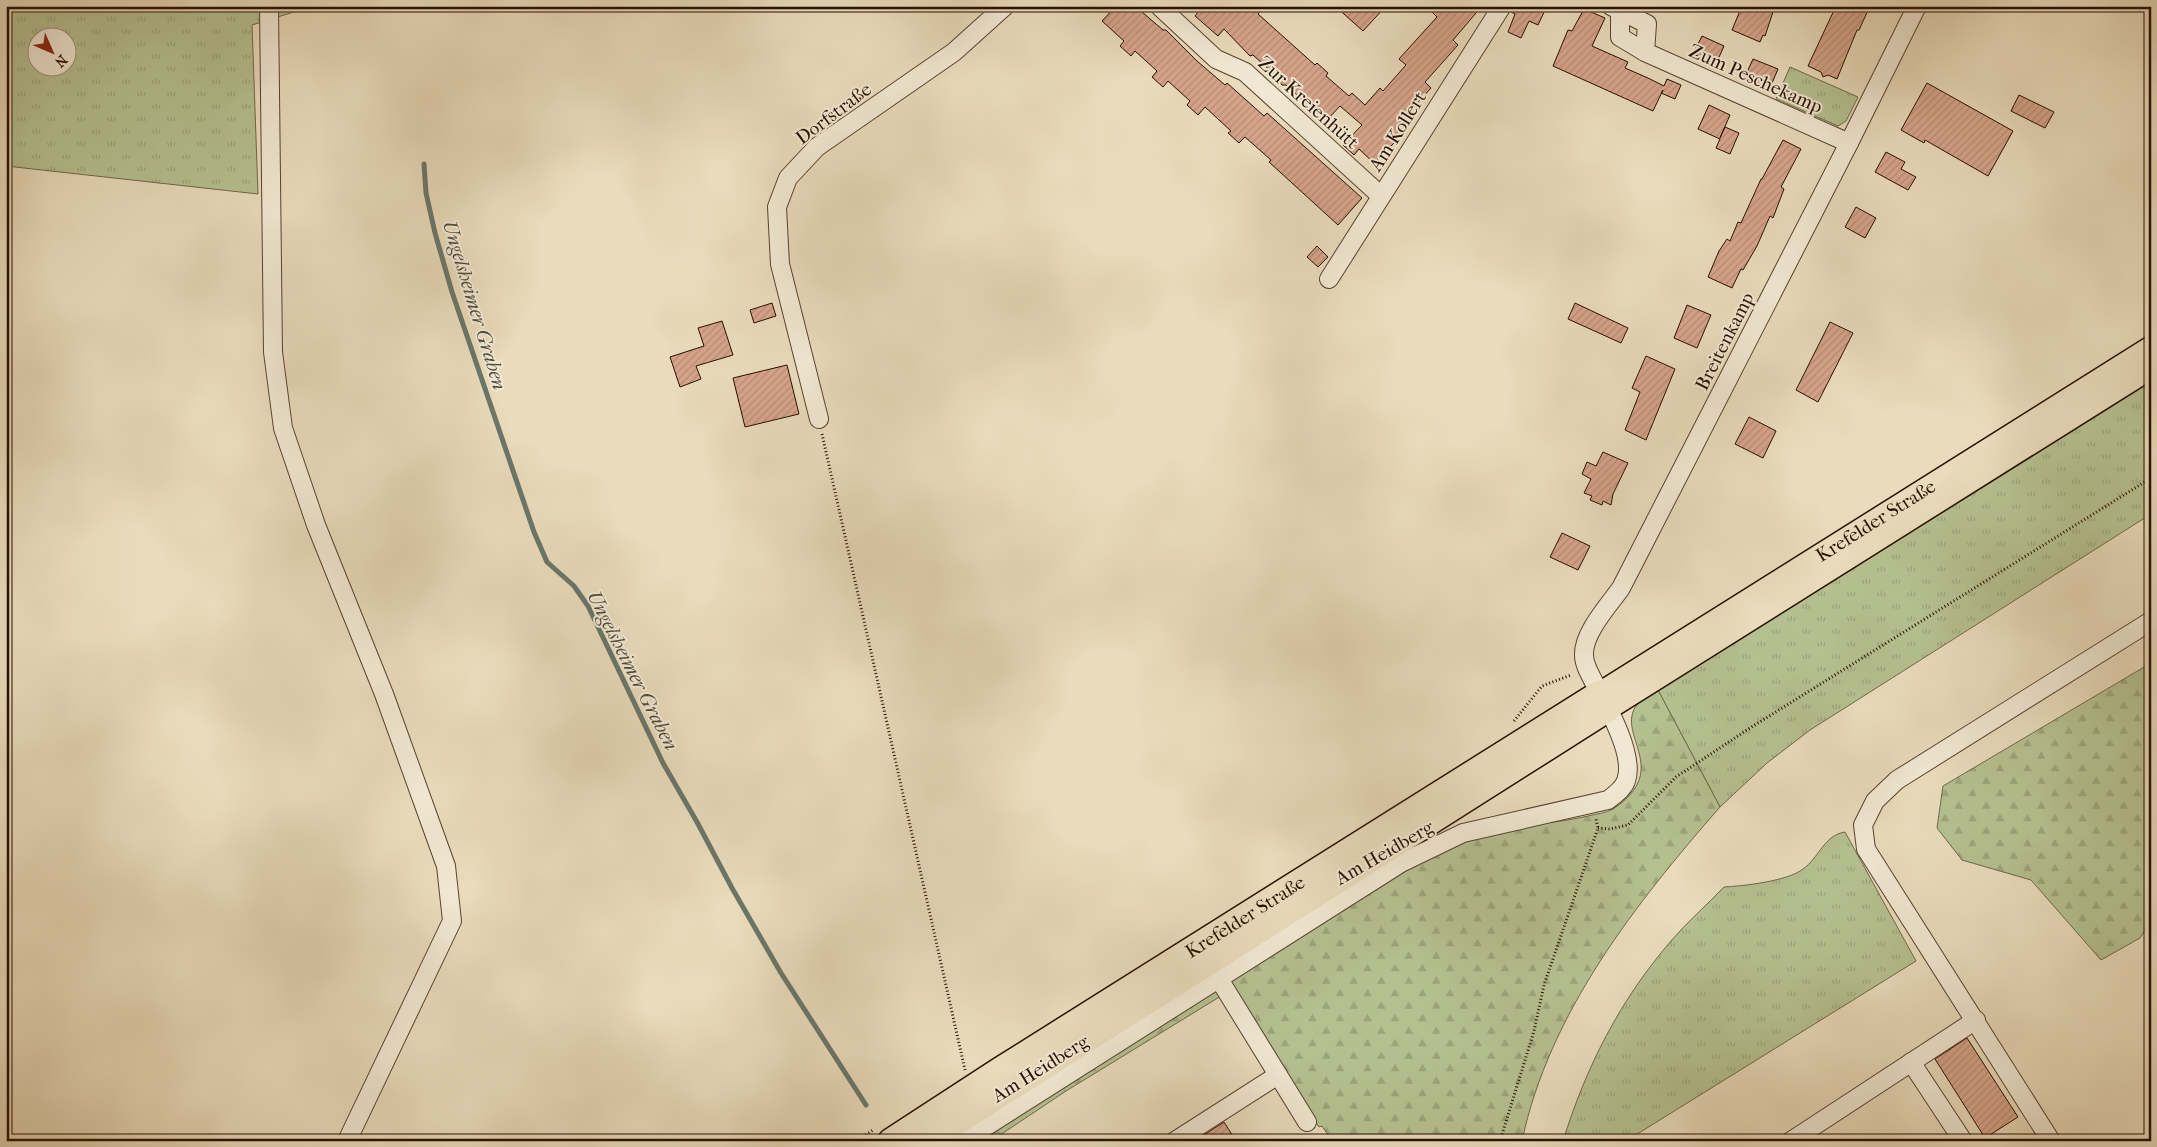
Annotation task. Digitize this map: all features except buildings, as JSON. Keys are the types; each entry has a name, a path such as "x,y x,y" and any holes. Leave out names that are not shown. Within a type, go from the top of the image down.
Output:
{"highway":[{"name":"Krefelder Straße","path":"891,1141 1000,1070 1604,701"},
{"name":"Krefelder Straße","path":"927,1141 1604,701"}],"main road":[{"name":"Krefelder Straße","path":"1604,701 2151,347"},
{"name":"Krefelder Straße","path":"1604,701 2151,368"}],"street":[{"path":"269,6 273,352 283,428 316,525 384,694 446,866 452,921 347,1141"},
{"name":"Dorfstraße","path":"819,419 780,264 777,207 788,178 816,147 954,52 1006,6"},
{"name":"Zur Kreienhütt","path":"1159,6 1216,59 1245,72 1381,196"},
{"name":"Am Kollert","path":"1329,279 1502,6"},
{"name":"Breitenkamp","path":"1604,701 1587,669 1584,654 1588,636 1621,588 1917,6"},
{"name":"Zum Peschekamp","path":"1615,8 1647,24 1645,52"},
{"name":"Zum Peschekamp","path":"1615,8 1620,37 1645,52 1849,143"},
{"path":"2051,1141 1866,849 1864,825 1875,801 1897,780 2151,621"},
{"name":"Am Heidberg","path":"963,1141 1401,863 1463,833 1608,800 1619,792 1626,782 1628,769 1621,738 1604,701"},
{"path":"1218,979 1307,1122"},
{"path":"1791,1141 1976,1020"},
{"path":"1911,1062 1963,1141"},
{"path":"1175,1141 1278,1076"}],"path":[{"path":"819,419 965,1070"},
{"path":"1500,1141 1534,1031 1544,985 1598,828 1610,829 1628,825 1676,778 1750,728 2151,478"}],"green space":[{"path":"6,6 313,6 252,25 258,194 6,166"},
{"path":"1790,67 1858,97 1846,121 1838,126 1776,99"},
{"path":"2151,382 2151,514 1810,730 1767,763 1720,807 1658,690"},
{"path":"2151,663 2151,921 2140,938 2101,960 2031,880 1962,860 1937,828 1943,786"},
{"path":"1658,690 1720,807 1657,882 1628,921 1574,1004 1553,1048 1535,1094 1522,1141 1332,1141 1322,1126 1319,1127 1227,982 1394,878 1456,845 1486,833 1574,819 1613,809 1631,794 1639,779 1641,765 1632,726 1632,714 1641,700"},
{"path":"1845,832 1916,961 1626,1141 1563,1141 1582,1087 1606,1035 1636,987 1677,934 1724,887 1765,882 1796,873 1809,864 1827,842 1838,834"},
{"path":"1216,990 1221,996 1066,1091 991,1141 974,1141"}],"waterway":[{"name":"Ungelsheimer Graben","path":"424,164 426,193 452,292 534,532 547,562 574,586 588,606 663,763 732,888 781,973 866,1105"}]}
